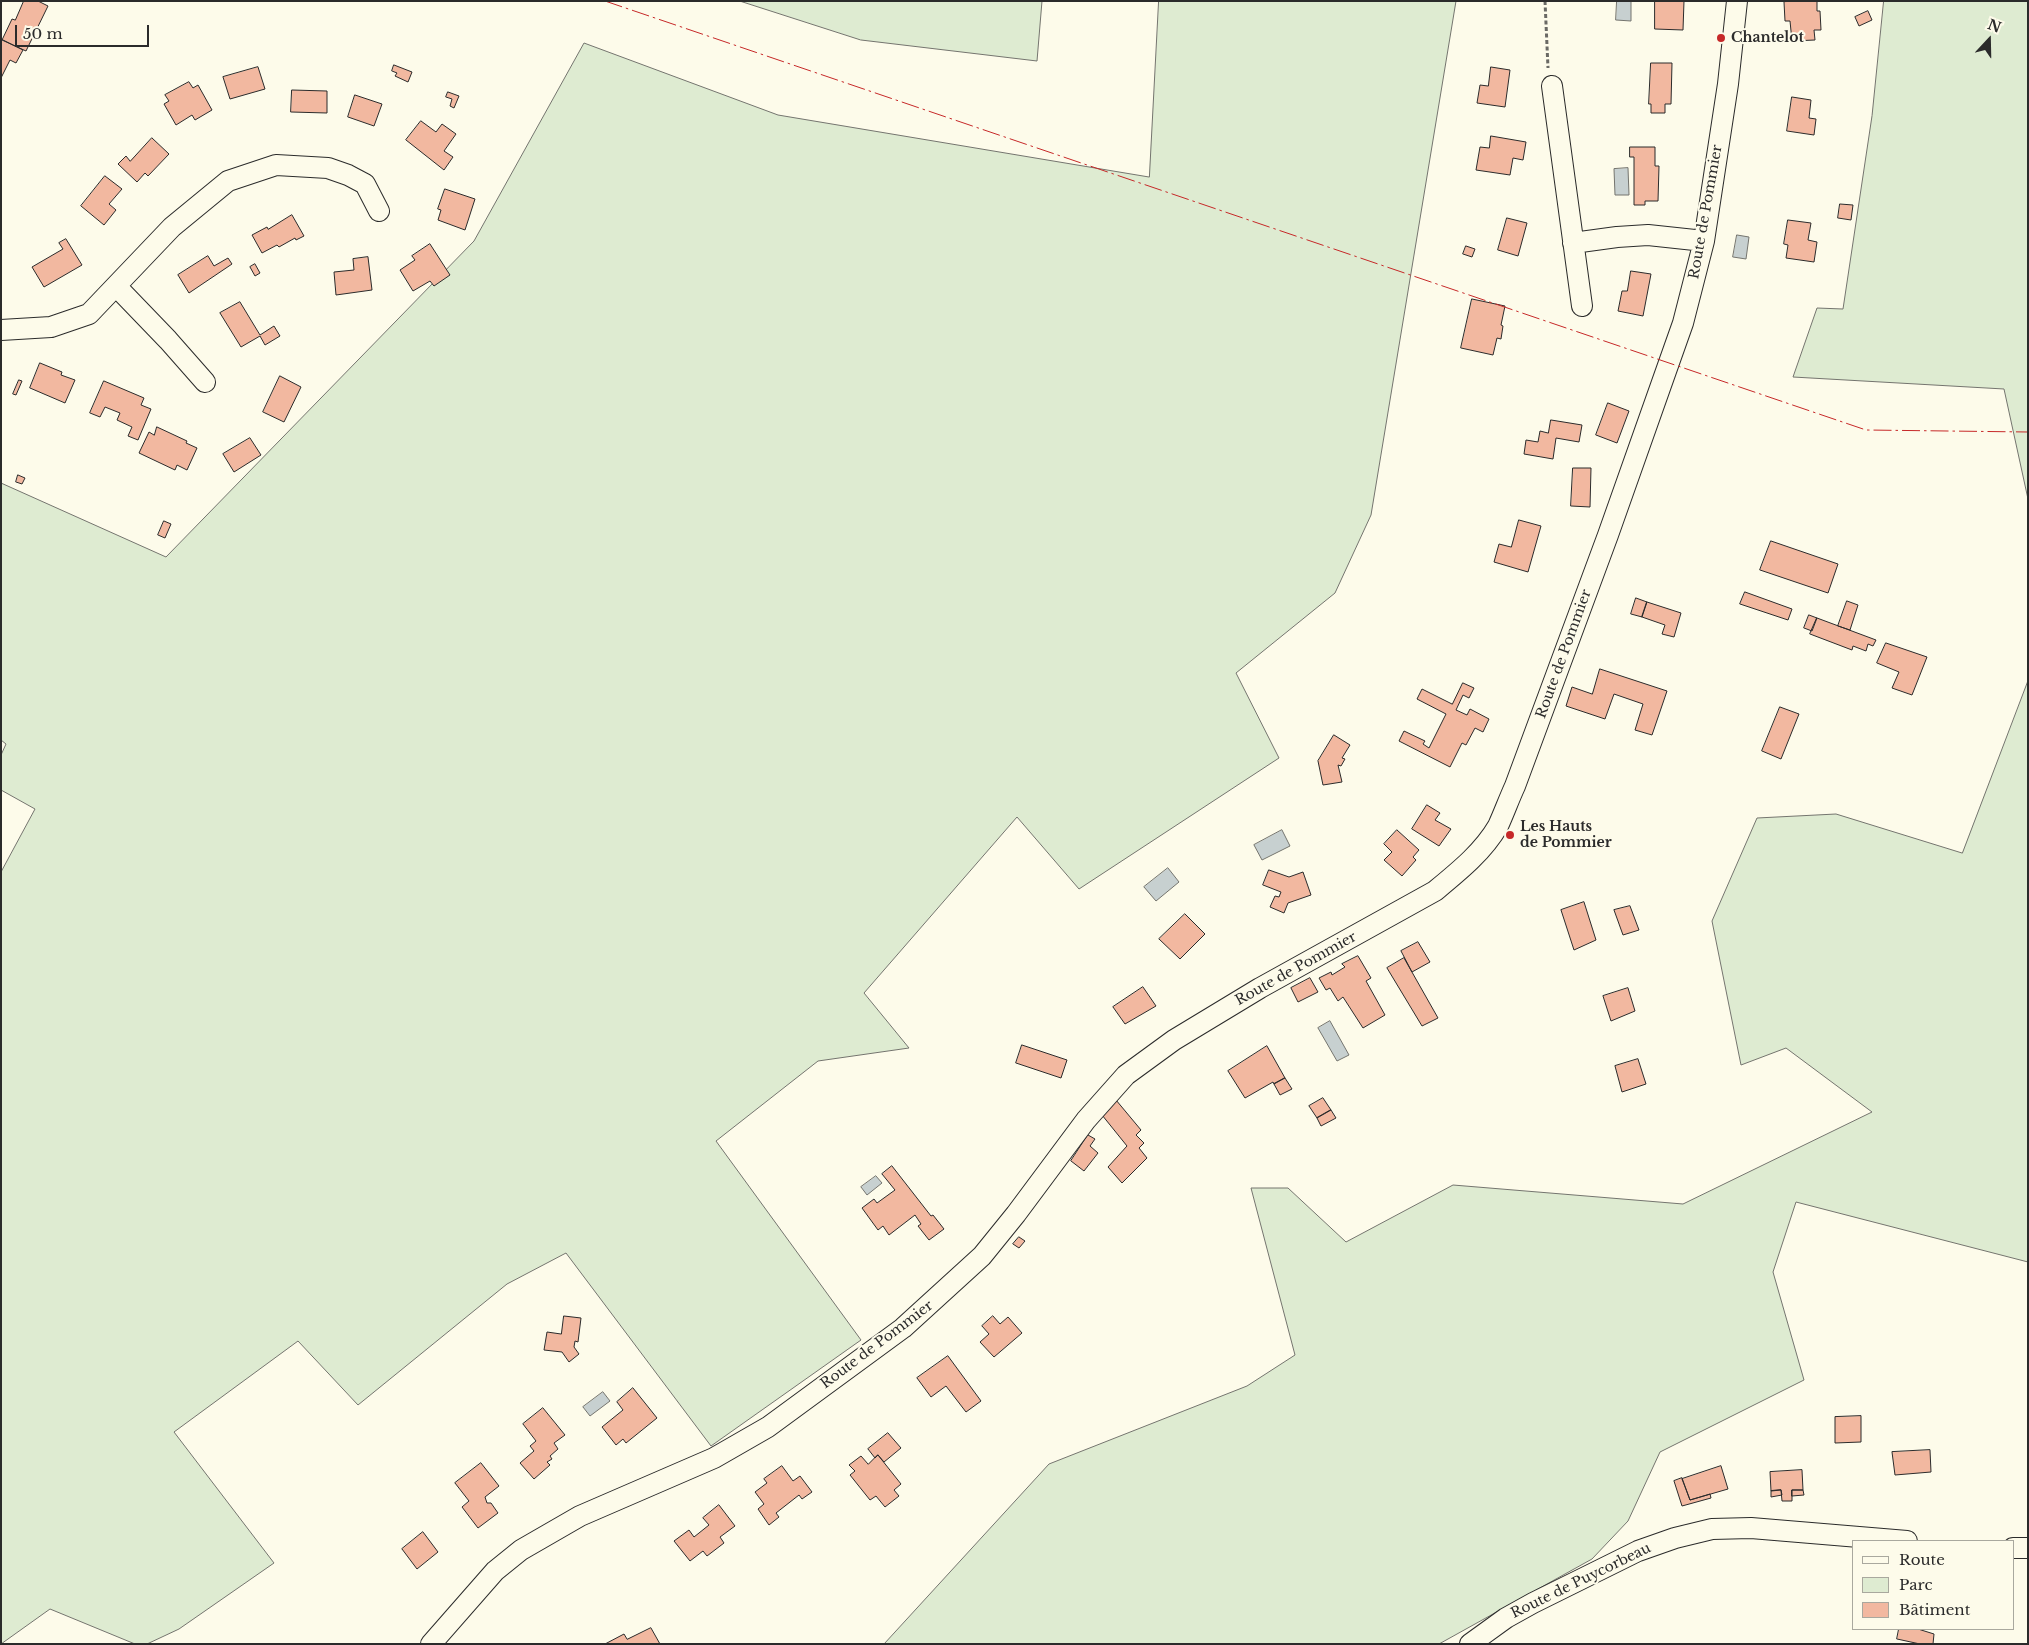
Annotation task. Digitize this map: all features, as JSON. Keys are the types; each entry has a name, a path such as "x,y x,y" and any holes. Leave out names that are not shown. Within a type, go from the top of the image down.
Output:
{"street":[{"name":"Route de Pommier","path":"430,1644 494,1571 521,1550 580,1516 714,1458 768,1427 904,1328 982,1256 1086,1120 1126,1075 1174,1040 1260,988 1435,891 1461,870 1479,851 1497,826 1518,777 1608,535 1683,323 1704,241 1728,84 1737,1"},
{"path":"1552,86 1582,306"},
{"path":"1,330 51,327 89,314 172,227 228,181 276,165 328,168 348,174 365,184 379,211"},
{"path":"1573,243 1617,236 1648,235 1704,241"},
{"path":"116,286 205,382"},
{"name":"Route de Puycorbeau","path":"1470,1644 1506,1618 1542,1598 1638,1551 1712,1529 1751,1528 1895,1540"},
{"path":"2014,1548 2028,1548"}],"path":[{"path":"1545,1 1548,72 1552,86"}],"green space":[{"path":"740,1 1042,1 1037,61 861,40"},
{"path":"1159,1 1456,1 1371,515 1335,593 1236,673 1279,758 1079,889 1017,817 864,993 909,1048 818,1061 716,1141 861,1340 711,1446 566,1253 507,1284 358,1405 298,1341 174,1432 274,1563 179,1629 147,1644 135,1644 50,1609 1,1644 1,872 35,809 1,790 1,755 6,744 1,740 1,483 166,557 474,241 584,43 778,115 1149,177"},
{"path":"1884,1 2028,1 2028,499 2004,389 1793,377 1817,308 1843,309 1872,116"},
{"path":"2028,681 2028,1262 1796,1202 1773,1272 1804,1380 1660,1452 1628,1521 1592,1559 1439,1644 884,1644 1049,1464 1247,1386 1295,1355 1251,1188 1288,1188 1346,1242 1453,1185 1683,1204 1872,1112 1786,1048 1741,1065 1712,921 1757,818 1836,814 1962,853"}],"shaded area":[{"path":"1617,1 1631,1 1631,21 1616,20"},
{"path":"1628,168 1629,195 1615,195 1614,169"},
{"path":"1737,235 1749,237 1746,259 1733,257"},
{"path":"1282,830 1290,846 1262,860 1254,845"},
{"path":"1168,868 1179,882 1156,901 1144,887"},
{"path":"1330,1021 1349,1055 1337,1061 1318,1028"},
{"path":"876,1176 882,1183 867,1195 861,1187"},
{"path":"603,1392 610,1401 590,1416 583,1407"}],"building":[{"path":"24,1 38,1 48,6 26,51 2,40 12,19 15,20"},
{"path":"1655,1 1684,1 1683,30 1655,29"},
{"path":"1817,1 1817,11 1820,11 1821,30 1814,30 1815,40 1792,41 1790,21 1785,21 1784,2"},
{"path":"1868,11 1872,20 1859,26 1855,17"},
{"path":"1,39 23,50 16,63 10,60 1,78"},
{"path":"1651,63 1672,63 1671,104 1665,104 1665,113 1651,113 1651,104 1649,104"},
{"path":"394,65 412,72 408,82 395,76 397,73 392,71"},
{"path":"258,67 265,89 230,99 223,77"},
{"path":"1491,67 1510,70 1505,107 1477,103 1480,85 1488,86"},
{"path":"189,82 193,88 198,85 212,110 195,120 192,115 176,125 164,104 169,101 165,95"},
{"path":"292,90 327,91 327,113 291,112"},
{"path":"448,92 459,96 454,108 450,106 452,99 446,97"},
{"path":"355,95 382,104 374,126 348,117"},
{"path":"1792,97 1811,100 1809,118 1816,119 1814,135 1787,131"},
{"path":"421,121 436,132 442,124 456,134 444,151 453,157 444,170 406,140"},
{"path":"1491,136 1526,142 1523,160 1513,158 1510,175 1476,170 1480,147 1489,148"},
{"path":"152,138 169,154 148,176 145,173 137,182 118,164 126,156 130,161"},
{"path":"1630,147 1655,147 1655,166 1659,166 1658,201 1645,201 1645,205 1634,205 1634,157 1630,157"},
{"path":"105,176 122,189 109,204 116,210 104,225 81,206"},
{"path":"445,189 475,199 465,230 438,220 441,210 438,209"},
{"path":"1840,204 1853,205 1851,220 1838,218"},
{"path":"292,215 304,236 296,240 295,238 279,247 277,245 262,253 252,235 267,227 268,229"},
{"path":"1507,218 1527,223 1518,256 1498,250"},
{"path":"1788,220 1811,223 1808,240 1817,242 1814,262 1786,258 1788,245 1784,244"},
{"path":"66,239 82,265 44,287 32,267 63,249 59,243"},
{"path":"430,244 450,275 434,286 430,281 413,291 400,270 415,260 412,256"},
{"path":"1466,246 1475,249 1472,257 1463,254"},
{"path":"208,256 214,266 228,258 232,264 189,293 178,275"},
{"path":"368,257 372,290 336,295 334,272 354,270 353,259"},
{"path":"255,264 260,273 255,276 250,267"},
{"path":"1631,271 1651,274 1643,316 1618,311 1622,291 1627,291"},
{"path":"1472,299 1505,306 1501,325 1503,326 1501,339 1497,338 1493,355 1461,348"},
{"path":"240,302 260,335 274,326 280,336 265,345 260,336 241,347 220,313"},
{"path":"40,363 62,372 61,375 75,380 65,403 30,388"},
{"path":"280,376 301,387 284,422 263,412"},
{"path":"19,380 22,381 16,395 13,394"},
{"path":"104,381 144,398 141,405 151,409 138,440 128,436 132,427 117,420 120,413 105,407 100,417 90,413"},
{"path":"1608,403 1629,411 1617,443 1596,435"},
{"path":"1551,420 1582,425 1579,442 1556,438 1553,459 1524,454 1526,440 1538,442 1540,431 1548,433"},
{"path":"157,427 187,441 186,443 197,448 187,470 177,465 175,470 139,453 149,432 154,435"},
{"path":"250,438 261,455 234,472 223,454"},
{"path":"1573,468 1591,468 1590,507 1571,506"},
{"path":"18,475 25,478 22,484 16,482"},
{"path":"1519,520 1541,526 1528,572 1494,562 1499,544 1511,547"},
{"path":"164,521 171,524 165,538 158,535"},
{"path":"1771,541 1838,564 1828,593 1760,570"},
{"path":"1745,592 1792,609 1788,620 1740,604"},
{"path":"1636,598 1647,602 1642,617 1631,614"},
{"path":"1847,601 1858,605 1850,630 1838,626"},
{"path":"1647,602 1681,613 1674,637 1662,634 1665,625 1642,617"},
{"path":"1809,615 1817,618 1812,631 1804,628"},
{"path":"1817,618 1876,640 1873,646 1868,644 1866,651 1853,646 1852,650 1810,634"},
{"path":"1886,643 1927,657 1912,695 1892,688 1899,672 1877,663"},
{"path":"1600,669 1667,691 1652,735 1635,730 1643,704 1614,694 1605,719 1566,706 1572,687 1592,694"},
{"path":"1463,683 1474,688 1469,698 1463,695 1456,710 1467,715 1470,709 1489,719 1483,732 1475,728 1466,745 1462,743 1450,767 1399,741 1404,731 1425,741 1423,744 1429,748 1446,714 1417,699 1422,689 1452,704"},
{"path":"1780,707 1799,714 1781,759 1762,751"},
{"path":"1334,735 1350,745 1342,758 1345,759 1341,766 1338,765 1342,782 1323,785 1318,761"},
{"path":"1427,805 1440,813 1435,820 1451,829 1439,846 1412,829"},
{"path":"1397,830 1419,850 1413,857 1416,860 1402,876 1384,860 1392,852 1384,844"},
{"path":"1269,870 1289,877 1303,872 1311,895 1288,903 1284,913 1270,907 1275,896 1279,897 1281,892 1263,885"},
{"path":"1584,902 1596,940 1574,950 1561,910"},
{"path":"1630,906 1639,930 1623,935 1614,910"},
{"path":"1185,914 1205,934 1180,959 1159,939"},
{"path":"1418,942 1430,962 1412,972 1401,951"},
{"path":"1358,956 1371,978 1366,981 1385,1015 1363,1028 1343,997 1338,1001 1330,988 1326,990 1319,978 1331,972 1332,975 1345,967 1342,964"},
{"path":"1404,958 1438,1018 1422,1026 1387,968"},
{"path":"1310,978 1318,992 1298,1002 1291,988"},
{"path":"1143,987 1156,1006 1125,1024 1113,1007"},
{"path":"1628,988 1635,1011 1611,1021 1603,996"},
{"path":"1022,1045 1067,1060 1061,1078 1016,1063"},
{"path":"1267,1046 1285,1078 1274,1084 1273,1082 1245,1098 1228,1071"},
{"path":"1638,1059 1646,1084 1622,1092 1615,1066"},
{"path":"1285,1078 1292,1089 1280,1095 1274,1084"},
{"path":"1323,1098 1331,1110 1317,1118 1309,1106"},
{"path":"1116,1100 1141,1130 1136,1135 1144,1143 1139,1148 1147,1158 1122,1183 1108,1167 1127,1146 1102,1115"},
{"path":"1331,1110 1336,1118 1321,1126 1317,1118"},
{"path":"1088,1135 1095,1139 1090,1146 1098,1153 1084,1171 1071,1161"},
{"path":"892,1166 931,1216 933,1215 944,1229 929,1240 918,1226 921,1224 915,1215 889,1235 883,1226 878,1230 862,1208 874,1199 877,1203 895,1190 882,1174"},
{"path":"1019,1237 1025,1241 1019,1248 1013,1244"},
{"path":"564,1316 581,1318 578,1342 575,1341 574,1347 579,1354 569,1362 562,1352 544,1350 547,1332 561,1334"},
{"path":"993,1316 1000,1324 1008,1317 1022,1333 994,1357 980,1342 989,1334 982,1326"},
{"path":"948,1356 981,1401 966,1412 946,1386 931,1397 917,1378"},
{"path":"633,1388 657,1418 626,1443 623,1439 616,1445 602,1427 623,1410 617,1402"},
{"path":"543,1408 565,1435 554,1443 558,1449 550,1456 552,1459 547,1462 550,1465 534,1479 520,1463 534,1451 530,1446 536,1441 523,1424"},
{"path":"1861,1416 1861,1442 1835,1443 1835,1417"},
{"path":"888,1433 901,1448 884,1462 878,1455 875,1458 868,1449"},
{"path":"1930,1450 1931,1472 1895,1475 1892,1452"},
{"path":"878,1455 901,1484 894,1490 899,1496 885,1507 876,1496 870,1500 850,1475 855,1471 849,1465 861,1456 868,1464"},
{"path":"481,1463 499,1486 485,1497 487,1503 491,1503 498,1513 478,1528 462,1507 469,1501 455,1483"},
{"path":"782,1466 793,1481 800,1476 812,1492 802,1499 799,1495 776,1513 779,1517 769,1525 758,1509 764,1504 755,1492 767,1483 764,1479"},
{"path":"1721,1466 1728,1489 1690,1500 1682,1479"},
{"path":"1802,1470 1803,1490 1792,1490 1792,1501 1782,1501 1781,1490 1771,1491 1770,1472"},
{"path":"1682,1478 1690,1500 1710,1494 1711,1498 1682,1506 1674,1481"},
{"path":"1781,1490 1782,1495 1771,1497 1771,1491"},
{"path":"1792,1490 1803,1490 1804,1495 1792,1496"},
{"path":"719,1505 735,1526 720,1537 724,1543 707,1556 703,1551 690,1561 674,1541 689,1530 694,1537 709,1525 703,1518"},
{"path":"423,1532 438,1552 417,1569 402,1549"},
{"path":"651,1628 660,1644 605,1644 624,1634 627,1639"},
{"path":"1899,1630 1921,1630 1934,1634 1933,1644 1920,1644 1897,1639"}],"power":[{"path":"605,1 1866,430 2028,432"}],"place":[{"name":"Chantelot","path":"1721,38"},
{"name":"Les Hauts de Pommier","path":"1510,835"}]}
